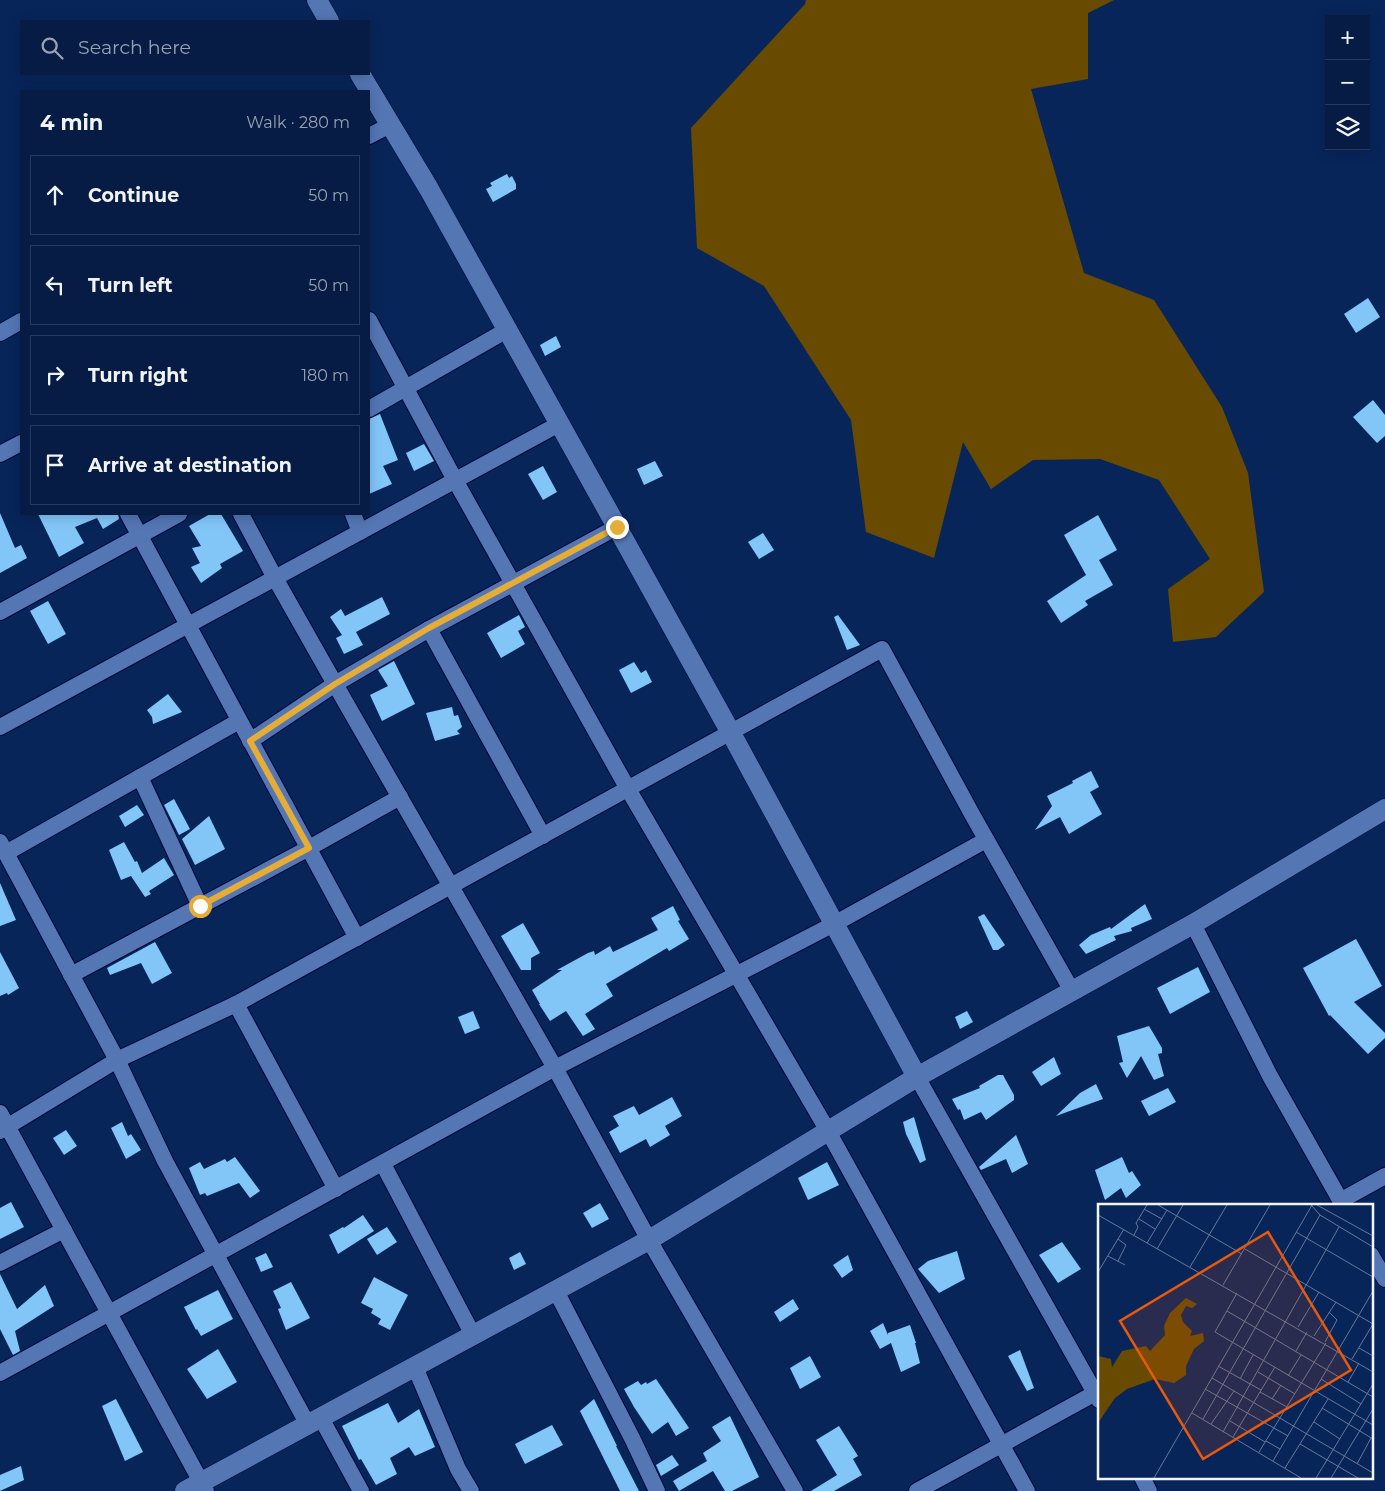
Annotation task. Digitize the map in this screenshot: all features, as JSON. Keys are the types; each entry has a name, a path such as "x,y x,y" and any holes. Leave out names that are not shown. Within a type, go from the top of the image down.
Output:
{"street":[{"path":"317,0 328,20"},
{"path":"361,75 369,90"},
{"path":"370,91 429,189 731,732 917,1077 1098,1394 917,1491"},
{"path":"370,135 390,125"},
{"path":"0,333 20,322"},
{"path":"370,322 455,480 628,789 735,975 828,1131 1027,1491"},
{"path":"370,408 507,330"},
{"path":"0,727 559,424"},
{"path":"0,454 20,444"},
{"path":"129,515 357,938"},
{"path":"0,612 177,515"},
{"path":"242,515 275,578 452,886 650,1240 795,1491"},
{"path":"353,515 360,532"},
{"path":"250,741 335,684 429,628 617,527"},
{"path":"429,628 543,836"},
{"path":"1072,991 986,840 882,649 236,1004 117,1060 2,1124 64,1230 110,1314 197,1488 314,1421 650,1240 917,1077 1072,991 1192,924 1385,808"},
{"path":"239,721 140,777 3,848 117,1060 165,1161 216,1255 314,1421 361,1491"},
{"path":"140,777 200,906"},
{"path":"71,975 309,848 400,797"},
{"path":"0,1374 555,1068 834,924 986,840"},
{"path":"1192,924 1270,1076 1342,1203 1385,1176"},
{"path":"236,1004 336,1189"},
{"path":"382,1164 473,1335"},
{"path":"0,1263 64,1230"},
{"path":"1372,1257 1385,1279"},
{"path":"556,1291 632,1438 657,1491"},
{"path":"415,1367 458,1469 471,1491"},
{"path":"1142,1478 1149,1491"}],"shaded area":[{"path":"806,0 1114,0 1088,13 1088,79 1031,89 1084,273 1154,300 1222,407 1248,473 1264,592 1216,637 1173,642 1168,589 1210,559 1159,480 1100,459 1033,460 991,489 963,442 934,558 866,532 851,420 764,286 697,248 691,128 805,4"}],"building":[{"path":"507,174 509,178 512,176 516,189 493,202 486,189 492,186 490,183"},
{"path":"1368,298 1380,317 1356,333 1344,314"},
{"path":"556,336 561,347 545,356 540,345"},
{"path":"1373,400 1385,415 1385,436 1377,443 1353,417"},
{"path":"380,414 398,460 383,466 392,484 370,494 370,419"},
{"path":"424,444 434,461 414,471 406,453"},
{"path":"655,461 663,476 644,485 637,469"},
{"path":"543,466 557,492 543,500 528,474"},
{"path":"0,513 15,548 21,545 27,558 0,573"},
{"path":"38,515 118,515 119,519 103,529 97,518 75,527 84,543 59,557"},
{"path":"208,515 222,515 243,551 220,564 222,568 201,583 191,567 200,563 192,548 201,546 189,526"},
{"path":"1098,515 1117,550 1099,560 1113,585 1085,601 1088,605 1061,623 1047,601 1086,575 1064,535"},
{"path":"763,533 774,550 759,559 748,542"},
{"path":"382,597 390,614 356,632 363,645 344,654 336,638 342,635 330,617 341,609 345,616"},
{"path":"48,601 66,634 48,644 30,611"},
{"path":"519,615 525,627 518,631 525,644 501,658 487,633"},
{"path":"838,615 860,645 847,650 834,617"},
{"path":"394,661 415,704 382,721 370,695 388,686 378,670"},
{"path":"634,662 641,673 646,670 652,682 631,693 619,670"},
{"path":"168,694 182,712 153,724 152,717 147,710"},
{"path":"452,707 454,716 458,715 462,727 457,731 460,734 435,741 426,713"},
{"path":"1091,771 1099,787 1090,792 1102,814 1069,834 1060,817 1035,830 1052,806 1047,796 1073,783 1072,781"},
{"path":"174,799 190,829 179,835 164,805"},
{"path":"137,805 144,815 125,827 119,816"},
{"path":"209,816 225,849 195,865 182,839"},
{"path":"124,842 135,862 137,861 142,873 164,858 174,875 149,891 151,894 145,897 131,876 121,880 109,850"},
{"path":"0,883 16,920 0,926"},
{"path":"1145,904 1152,919 1131,928 1132,931 1114,936 1116,940 1086,954 1079,945 1091,935 1110,927 1111,929"},
{"path":"673,906 680,920 678,921 689,939 669,951 667,948 606,984 613,996 585,1014 595,1029 583,1036 566,1011 550,1021 532,990 562,970 557,970 588,953 594,951 595,955 610,946 613,952 658,930 651,918"},
{"path":"984,914 1005,945 998,950 993,950 978,917"},
{"path":"523,923 540,953 531,958 531,970 521,970 501,936"},
{"path":"1356,939 1382,986 1354,1002 1385,1033 1385,1038 1368,1054 1329,1016 1303,968"},
{"path":"155,942 172,973 152,984 141,963 110,975 107,968"},
{"path":"0,952 19,988 8,995 7,993 0,996"},
{"path":"1198,967 1210,992 1170,1014 1157,988"},
{"path":"473,1011 480,1028 465,1034 458,1017"},
{"path":"967,1011 973,1022 960,1029 955,1017"},
{"path":"1149,1026 1162,1048 1162,1053 1158,1054 1164,1076 1154,1080 1141,1056 1127,1078 1119,1063 1123,1062 1117,1036"},
{"path":"1054,1057 1061,1074 1041,1086 1032,1072"},
{"path":"998,1075 1003,1075 1014,1095 1014,1100 986,1120 981,1112 964,1120 960,1109 958,1110 952,1099 980,1088 979,1086"},
{"path":"1096,1084 1103,1099 1056,1116 1080,1093"},
{"path":"1168,1088 1176,1102 1149,1116 1141,1101"},
{"path":"672,1097 682,1116 665,1126 670,1135 650,1147 646,1139 620,1153 609,1132 619,1126 613,1116 634,1106 639,1115"},
{"path":"914,1117 926,1160 920,1163 906,1134 903,1122"},
{"path":"122,1122 128,1136 131,1134 141,1150 126,1159 111,1128"},
{"path":"66,1130 77,1146 64,1155 53,1138"},
{"path":"1016,1135 1028,1164 1012,1173 1006,1159 981,1170 979,1167"},
{"path":"235,1157 260,1191 250,1198 239,1183 207,1196 205,1193 200,1195 189,1168 200,1162 204,1169 225,1159 227,1162"},
{"path":"1122,1157 1129,1173 1132,1171 1141,1185 1126,1198 1121,1188 1105,1200 1095,1170"},
{"path":"827,1162 839,1185 808,1200 798,1178"},
{"path":"11,1202 24,1227 0,1239 0,1208"},
{"path":"600,1203 609,1219 592,1228 583,1213"},
{"path":"363,1215 374,1231 338,1254 329,1235 344,1228"},
{"path":"387,1227 397,1242 377,1255 367,1239"},
{"path":"1062,1242 1081,1269 1058,1283 1039,1255"},
{"path":"957,1251 965,1279 939,1293 918,1269 928,1261"},
{"path":"520,1252 526,1264 514,1270 509,1258"},
{"path":"266,1253 273,1267 261,1272 255,1258"},
{"path":"848,1255 853,1270 842,1278 833,1265"},
{"path":"0,1274 17,1309 45,1285 54,1306 15,1331 20,1351 13,1355 0,1329"},
{"path":"374,1277 408,1295 390,1330 378,1324 381,1319 371,1313 373,1309 361,1303"},
{"path":"291,1282 310,1318 286,1330 278,1309 281,1308 273,1291"},
{"path":"218,1290 233,1319 201,1336 184,1307"},
{"path":"793,1299 799,1309 780,1322 774,1312"},
{"path":"883,1323 888,1335 888,1333 910,1325 920,1363 901,1372 891,1343 880,1349 870,1331"},
{"path":"218,1349 237,1382 207,1399 187,1369"},
{"path":"1020,1350 1034,1388 1027,1391 1008,1356"},
{"path":"810,1356 821,1377 800,1389 790,1368"},
{"path":"656,1379 689,1428 676,1436 668,1422 652,1434 624,1389 638,1381 641,1385"},
{"path":"116,1399 143,1452 125,1461 102,1406"},
{"path":"594,1399 639,1491 620,1491 580,1411"},
{"path":"388,1403 398,1423 419,1409 435,1447 415,1456 409,1447 390,1458 397,1474 376,1485 361,1459 359,1460 342,1426"},
{"path":"730,1416 759,1477 732,1491 725,1491 713,1471 679,1491 673,1481 707,1461 703,1453 721,1441 712,1427"},
{"path":"552,1425 563,1445 525,1464 515,1444"},
{"path":"839,1426 858,1456 853,1459 862,1475 834,1491 811,1491 837,1475 816,1440"},
{"path":"672,1455 679,1465 661,1476 656,1465"},
{"path":"21,1466 24,1480 0,1491 0,1475"}],"route":[{"path":"200,906 309,848 250,741 335,684 429,628 617,527"}]}
